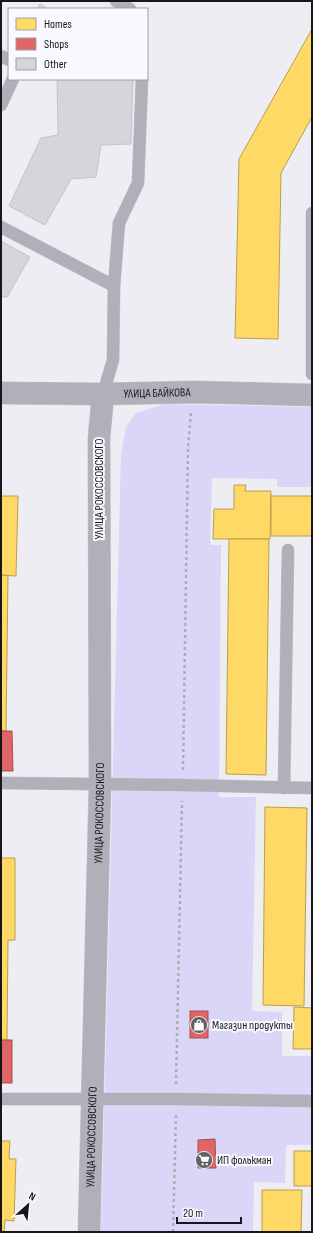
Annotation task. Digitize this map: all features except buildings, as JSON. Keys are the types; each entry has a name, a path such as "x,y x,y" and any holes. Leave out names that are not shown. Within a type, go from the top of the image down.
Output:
{"street":[{"name":"УЛИЦА БАЙКОВА","path":"1,393 103,394 193,392 312,395"},
{"name":"УЛИЦА РОКОССОВСКОГО","path":"89,1232 100,785 99,438 103,394"}],"lane":[{"path":"116,1 128,8"},
{"path":"1,106 13,80"},
{"path":"103,394 113,360 114,286 118,224 138,183 142,80"},
{"path":"312,213 312,374"},
{"path":"1,227 114,286"},
{"path":"284,788 288,550"},
{"path":"1,783 312,788"},
{"path":"1,1099 312,1101"}],"path":[{"path":"173,1232 188,448 193,392"}],"shaded area":[{"path":"164,404 312,407 312,487 277,487 277,479 212,478 210,545 221,545 219,797 256,797 252,1011 282,1012 282,1056 312,1056 312,1145 286,1145 285,1183 254,1182 253,1232 101,1232 121,453 126,427 136,413"}],"place":[{"name":"Магазин продукты","path":"199,1025"},
{"name":"ИП фолькман","path":"204,1160"}]}
